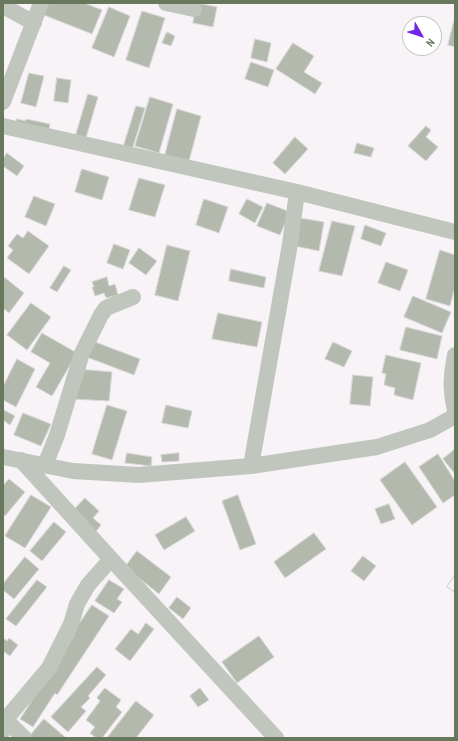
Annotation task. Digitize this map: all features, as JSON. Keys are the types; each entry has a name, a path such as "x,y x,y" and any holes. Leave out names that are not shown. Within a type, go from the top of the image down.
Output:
{"street":[{"path":"3,102 41,3"},
{"path":"166,3 194,9"},
{"path":"3,6 34,23"},
{"path":"3,126 297,192 455,232"},
{"path":"250,466 290,244 297,192"},
{"path":"45,465 57,435 82,354 101,315 106,308 134,297"},
{"path":"455,355 452,370 451,392 455,410"},
{"path":"3,457 73,471 139,475 250,466 377,447 430,430 455,416"},
{"path":"21,460 276,738"},
{"path":"24,738 4,722 50,668 71,624 77,604 88,585 111,559"}],"building":[{"path":"49,3 84,3 102,10 92,34 44,15"},
{"path":"197,3 217,7 213,27 193,23"},
{"path":"109,7 130,16 114,57 92,48"},
{"path":"142,11 165,18 149,68 126,60"},
{"path":"454,21 455,22 455,47 448,45"},
{"path":"167,32 175,36 171,46 162,43"},
{"path":"255,39 271,43 267,62 251,58"},
{"path":"293,43 314,56 304,72 322,83 315,94 276,69"},
{"path":"251,62 274,70 268,87 245,79"},
{"path":"29,73 44,76 36,107 21,103"},
{"path":"57,78 71,80 68,103 54,101"},
{"path":"88,94 98,97 85,141 75,138"},
{"path":"150,97 173,104 159,153 135,146"},
{"path":"136,106 145,108 132,150 123,148"},
{"path":"177,109 201,116 189,161 165,155"},
{"path":"17,119 26,121 26,119 50,124 48,135 15,129"},
{"path":"426,126 431,130 426,137 438,147 426,161 408,146"},
{"path":"295,137 308,149 285,174 273,163"},
{"path":"357,143 374,148 371,157 354,153"},
{"path":"7,153 24,166 17,176 3,166 3,159"},
{"path":"82,169 109,177 102,200 75,192"},
{"path":"139,178 165,185 155,217 129,210"},
{"path":"34,196 55,204 46,226 25,217"},
{"path":"204,199 228,207 219,233 196,225"},
{"path":"247,199 263,207 255,223 239,214"},
{"path":"267,203 290,212 280,235 257,226"},
{"path":"300,218 324,222 319,251 295,246"},
{"path":"332,221 355,226 342,276 319,271"},
{"path":"365,225 386,233 381,246 361,239"},
{"path":"28,231 49,246 29,274 7,258 13,250 8,246 17,234 23,238"},
{"path":"114,244 130,250 123,269 107,263"},
{"path":"167,245 190,251 178,301 155,295"},
{"path":"139,248 157,261 146,275 129,263"},
{"path":"440,250 455,255 455,287 450,306 426,299"},
{"path":"386,262 408,270 400,291 378,283"},
{"path":"64,266 71,270 57,292 50,288"},
{"path":"231,269 266,277 264,288 229,281"},
{"path":"4,277 24,293 9,313 3,308"},
{"path":"107,277 109,286 115,284 118,295 106,298 104,293 95,296 92,282"},
{"path":"413,296 451,312 442,333 404,317"},
{"path":"31,303 51,317 27,350 7,335"},
{"path":"218,313 262,322 257,347 212,339"},
{"path":"406,327 442,336 437,359 400,350"},
{"path":"42,333 77,353 52,396 36,387 50,363 31,352"},
{"path":"90,340 140,359 134,375 84,356"},
{"path":"333,342 352,351 344,367 325,359"},
{"path":"386,355 421,363 413,400 394,395 395,388 384,385 386,374 382,373"},
{"path":"17,359 35,369 16,407 3,400 3,387"},
{"path":"78,369 112,372 109,401 72,399"},
{"path":"353,375 373,377 370,406 350,404"},
{"path":"107,405 127,411 112,460 92,454"},
{"path":"166,405 192,411 188,428 162,423"},
{"path":"4,410 15,416 10,425 3,420"},
{"path":"23,413 51,424 41,446 14,435"},
{"path":"455,449 455,474 443,459"},
{"path":"127,453 152,457 151,466 125,463"},
{"path":"179,453 179,461 162,462 161,455"},
{"path":"438,454 455,481 455,495 443,503 419,467"},
{"path":"405,462 437,507 412,525 380,480"},
{"path":"9,479 25,492 5,516 3,514 3,486"},
{"path":"31,495 51,507 25,548 5,536"},
{"path":"238,495 256,544 240,550 222,501"},
{"path":"85,498 99,511 93,518 101,525 93,535 70,514"},
{"path":"389,504 395,519 381,524 375,509"},
{"path":"186,517 195,531 164,550 155,535"},
{"path":"54,522 66,532 42,561 30,551"},
{"path":"314,533 326,549 285,578 274,562"},
{"path":"137,551 171,577 159,594 125,567"},
{"path":"363,556 376,566 364,581 351,571"},
{"path":"25,557 39,569 14,599 3,590 3,584"},
{"path":"455,575 455,592 447,587"},
{"path":"455,575 455,592 447,587"},
{"path":"37,580 47,587 16,626 6,619"},
{"path":"109,580 124,589 117,599 122,602 114,613 95,601"},
{"path":"177,597 191,608 183,619 169,608"},
{"path":"92,605 109,616 57,695 55,693 33,727 20,719"},
{"path":"146,623 154,629 130,661 115,649 131,629 138,634"},
{"path":"259,636 274,657 237,683 222,662"},
{"path":"3,638 7,641 9,638 18,645 10,656 3,651"},
{"path":"97,667 106,675 88,696 90,698 81,707 86,711 68,732 51,717"},
{"path":"105,688 121,700 116,707 122,712 102,738 96,738 90,733 95,727 86,720 100,701 97,698"},
{"path":"200,688 209,700 198,707 190,696"},
{"path":"136,701 154,715 136,738 107,738"},
{"path":"44,719 65,737 65,738 28,738"}]}
